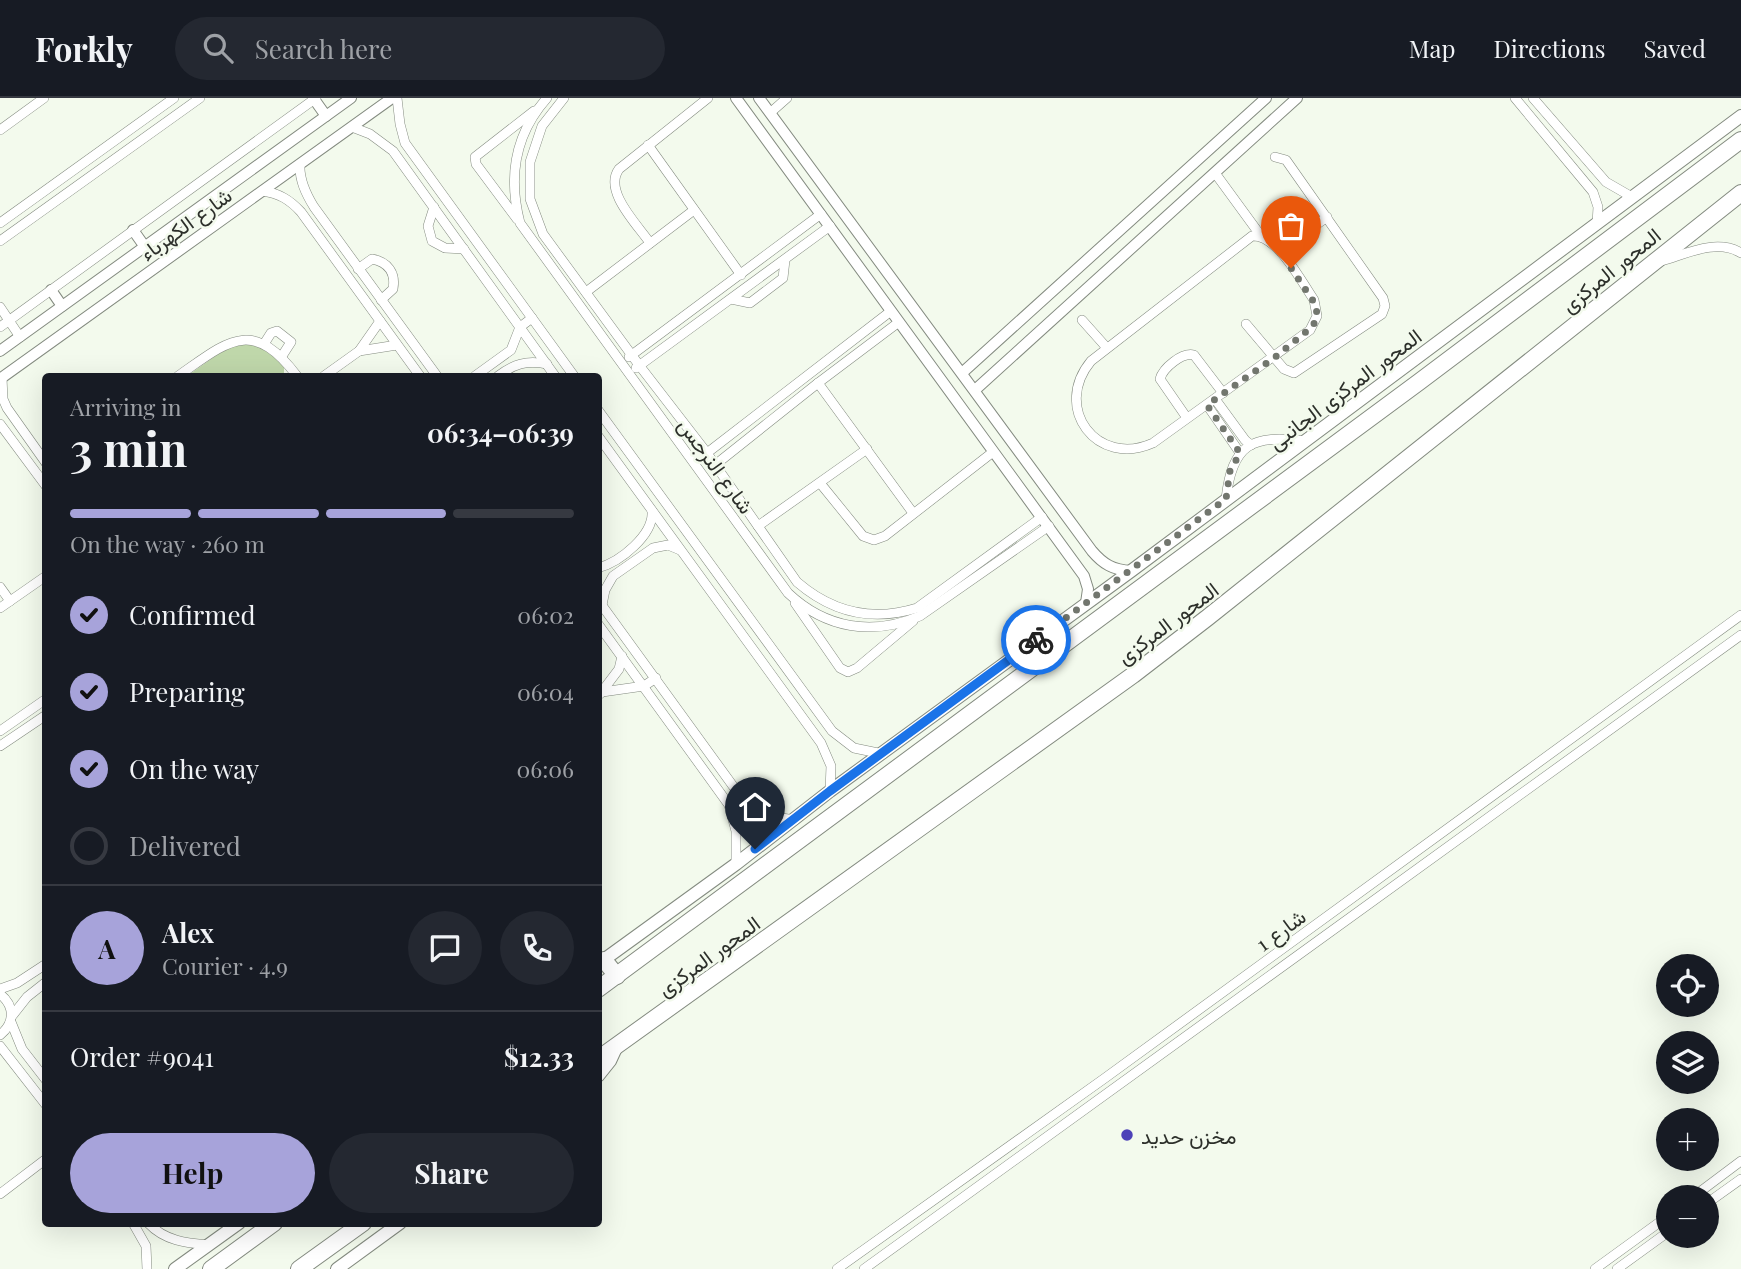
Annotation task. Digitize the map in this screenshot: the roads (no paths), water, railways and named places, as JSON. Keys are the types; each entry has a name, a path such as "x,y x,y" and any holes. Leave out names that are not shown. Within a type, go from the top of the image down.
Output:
{"highway":[{"name":"المحور المركزى","path":"602,986 1741,140"},
{"name":"المحور المركزى","path":"602,1057 1197,626 1741,193"},
{"path":"602,963 617,976"},
{"path":"211,1269 269,1227"},
{"path":"299,1269 357,1227"}],"main road":[{"name":"المحور المركزى الجانبى","path":"602,961 1741,116"},
{"path":"602,1071 616,1048"},
{"path":"175,1269 234,1227"},
{"path":"337,1269 395,1227"}],"street":[{"path":"0,130 44,98"},
{"path":"0,241 200,98"},
{"name":"شارع الكهرباء","path":"0,351 351,98"},
{"path":"395,98 405,143 572,373"},
{"name":"شارع الكهرباء","path":"1,377 395,98"},
{"name":"شارع النرجس","path":"564,98 542,126 534,143 528,180 530,199 543,234 707,453 797,582 811,594 844,611 881,615 917,608 1045,522"},
{"path":"650,243 616,195 613,181 618,169 708,98"},
{"path":"736,98 1073,562 1087,583 1086,603"},
{"path":"759,98 1092,551 1102,563 1131,571"},
{"path":"770,113 787,98"},
{"path":"962,373 1266,98"},
{"path":"975,390 1297,98"},
{"path":"1515,98 1582,175 1596,198 1597,224"},
{"path":"1533,98 1592,167 1612,187 1632,197"},
{"path":"0,223 171,99"},
{"path":"15,340 0,328 133,230 315,99 326,116"},
{"path":"520,223 477,164 475,157 544,102"},
{"name":"شارع النرجس","path":"544,102 529,122 515,162 513,182 520,223 788,593 813,613 827,620 850,626 890,626 920,616 1045,522"},
{"path":"352,127 370,134 393,151 553,373"},
{"path":"648,145 741,275"},
{"path":"788,167 803,156"},
{"path":"1246,324 1286,371 1297,372 1384,310 1383,298 1286,160 1275,157"},
{"path":"300,164 299,173 308,197 435,373"},
{"path":"79,166 88,178"},
{"path":"1582,175 1592,167"},
{"path":"1215,173 1261,236"},
{"path":"1176,180 1176,191 1187,198"},
{"path":"262,191 284,197 301,212 418,373"},
{"path":"1149,205 1158,208 1162,221"},
{"path":"434,207 428,226 432,241 445,248 464,249"},
{"path":"586,292 694,210"},
{"path":"621,362 821,214"},
{"path":"1280,251 1327,218"},
{"path":"629,374 830,226"},
{"path":"133,230 145,247"},
{"path":"1252,236 1269,240 1280,251 1314,300 1317,316 1310,330 1153,443 1137,449 1119,449 1096,439 1080,418 1076,392 1085,368 1252,236"},
{"path":"1649,264 1717,246 1729,247 1741,253"},
{"path":"358,269 372,259 388,267 393,289 381,300"},
{"path":"731,299 750,303 783,278 785,260"},
{"path":"51,290 62,306"},
{"path":"0,307 9,320 15,340"},
{"path":"707,453 891,311"},
{"path":"479,373 511,350 520,327 532,318"},
{"path":"1082,320 1107,348"},
{"path":"328,373 359,351 380,321"},
{"path":"715,465 899,322"},
{"path":"264,344 271,333 277,331 291,342 282,356"},
{"path":"182,373 223,344 244,340 264,344 282,356 295,373"},
{"path":"359,351 397,345"},
{"path":"1187,418 1160,379 1163,371 1185,355 1194,355 1240,453"},
{"path":"502,373 512,365 521,363 547,364"},
{"path":"1,377 7,408 42,456"},
{"path":"818,383 913,513"},
{"path":"1215,399 1251,445"},
{"path":"602,416 832,732 854,748 883,754"},
{"path":"0,424 42,481"},
{"path":"1226,499 1230,471 1240,453 1251,445 1270,438 1305,441"},
{"path":"602,441 828,754 831,766 830,791"},
{"path":"602,452 608,449"},
{"path":"758,526 867,449"},
{"path":"820,483 863,536 880,539 993,452"},
{"path":"602,567 644,537 651,524 652,510"},
{"path":"602,598 613,576 653,548 668,545 681,551"},
{"path":"1073,562 1085,560 1092,551"},
{"path":"0,608 42,579"},
{"path":"0,587 10,601"},
{"path":"788,593 840,668 848,672 857,668 920,616"},
{"path":"602,606 741,797 775,817 795,820"},
{"name":"شارع 1","path":"837,1269 1206,1005 1741,615"},
{"path":"602,629 729,806 736,831 736,864"},
{"name":"شارع 1","path":"864,1269 1741,635"},
{"path":"602,692 620,669 622,656"},
{"path":"602,694 643,686 656,678"},
{"path":"0,730 42,702"},
{"path":"0,746 42,718"},
{"path":"1572,738 1580,751"},
{"path":"42,967 0,992 10,1004 11,1019 22,1049 42,1075"},
{"path":"0,1035 27,997 42,985"},
{"path":"1206,1005 1214,1016"},
{"path":"0,1046 42,1100"},
{"path":"1709,1185 1741,1161"},
{"path":"0,1194 42,1163"},
{"path":"1719,1195 1741,1179"},
{"path":"1595,1269 1656,1225"},
{"path":"134,1227 146,1246 147,1269"},
{"path":"152,1227 158,1233 174,1240 209,1245"},
{"path":"1617,1269 1656,1241"}],"place":[{"name":"مخزن حديد","path":"1127,1135"}]}
